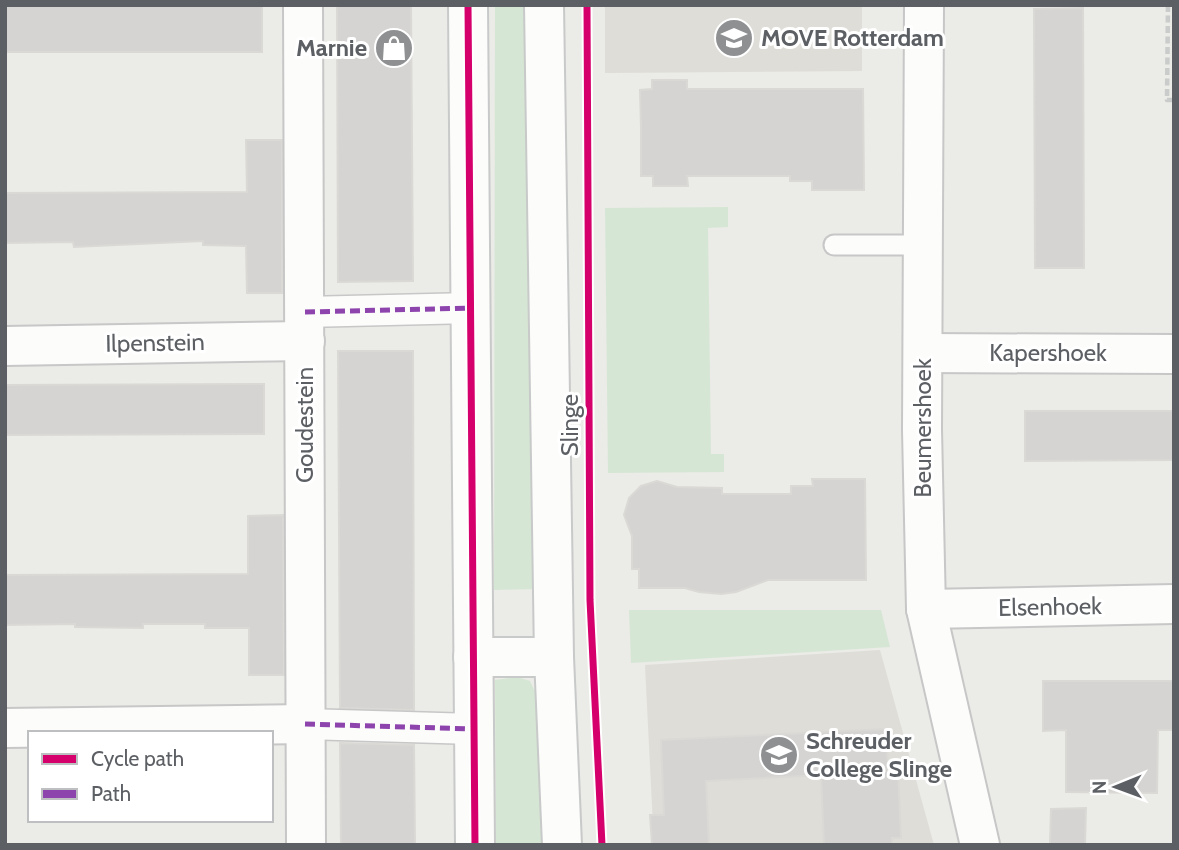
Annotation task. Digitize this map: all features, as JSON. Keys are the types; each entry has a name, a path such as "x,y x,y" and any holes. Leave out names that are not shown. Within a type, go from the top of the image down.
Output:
{"street":[{"name":"Goudestein","path":"303,5 306,845"},
{"path":"468,5 475,845"},
{"name":"Slinge","path":"544,5 554,657 562,845"},
{"name":"Beumershoek","path":"924,5 922,430 926,609 980,845"},
{"path":"305,326 471,308"},
{"name":"Ilpenstein","path":"5,346 305,326"},
{"name":"Kapershoek","path":"923,353 1174,354"},
{"name":"Elsenhoek","path":"926,609 1174,604"},
{"path":"473,657 554,657"},
{"path":"5,728 305,724 474,729"}],"lane":[{"path":"834,245 923,245"}],"path":[{"path":"1168,5 1167,100 1174,100"}],"shaded area":[{"name":"MOVE Rotterdam","path":"605,5 862,5 862,71 605,73"},
{"name":"Schreuder College Slinge","path":"880,650 934,845 654,845 645,665"}],"green space":[{"path":"495,5 533,5 535,589 494,590"},
{"path":"728,207 728,227 708,228 711,454 724,454 724,472 608,473 605,208"},
{"path":"629,610 881,610 890,647 631,663"},
{"path":"517,677 530,681 538,698 545,845 496,845 495,680"}],"building":[{"path":"5,5 262,5 262,52 5,52"},
{"path":"337,5 411,5 413,281 338,282"},
{"path":"1083,8 1084,268 1035,268 1034,9"},
{"path":"652,80 687,80 687,89 863,89 864,190 812,190 812,181 790,181 790,176 687,176 688,186 653,186 653,176 641,176 640,90 652,89"},
{"path":"246,140 282,140 282,293 247,293 246,246 203,245 203,241 74,247 73,242 5,243 5,193 247,192"},
{"path":"338,351 413,351 414,710 340,708"},
{"path":"264,384 264,434 5,435 5,385"},
{"path":"1025,411 1174,411 1174,460 1025,461"},
{"path":"812,479 865,479 866,580 768,580 736,592 721,594 685,588 639,588 639,569 632,569 632,536 624,515 629,498 641,486 657,481 677,487 722,488 722,494 791,494 791,486 813,486"},
{"path":"283,515 284,675 249,675 249,628 205,628 205,624 143,624 143,628 75,627 75,624 5,625 5,575 248,574 248,516"},
{"path":"1043,681 1174,681 1174,730 1158,730 1157,793 1066,792 1066,730 1043,731"},
{"path":"886,729 888,770 898,769 901,838 892,838 892,845 824,845 821,775 706,781 709,845 652,845 650,815 664,815 661,740"},
{"path":"340,743 414,745 415,845 341,845"},
{"path":"1086,808 1085,845 1050,845 1051,809"}],"marked path":[{"path":"305,312 472,308"},
{"path":"305,724 474,729"}],"cycle path":[{"path":"468,5 475,845"},
{"path":"587,5 590,600 602,845"}],"place":[{"name":"MOVE Rotterdam","path":"734,38"},
{"name":"Marnie","path":"394,48"},
{"name":"Schreuder College Slinge","path":"779,755"}]}
